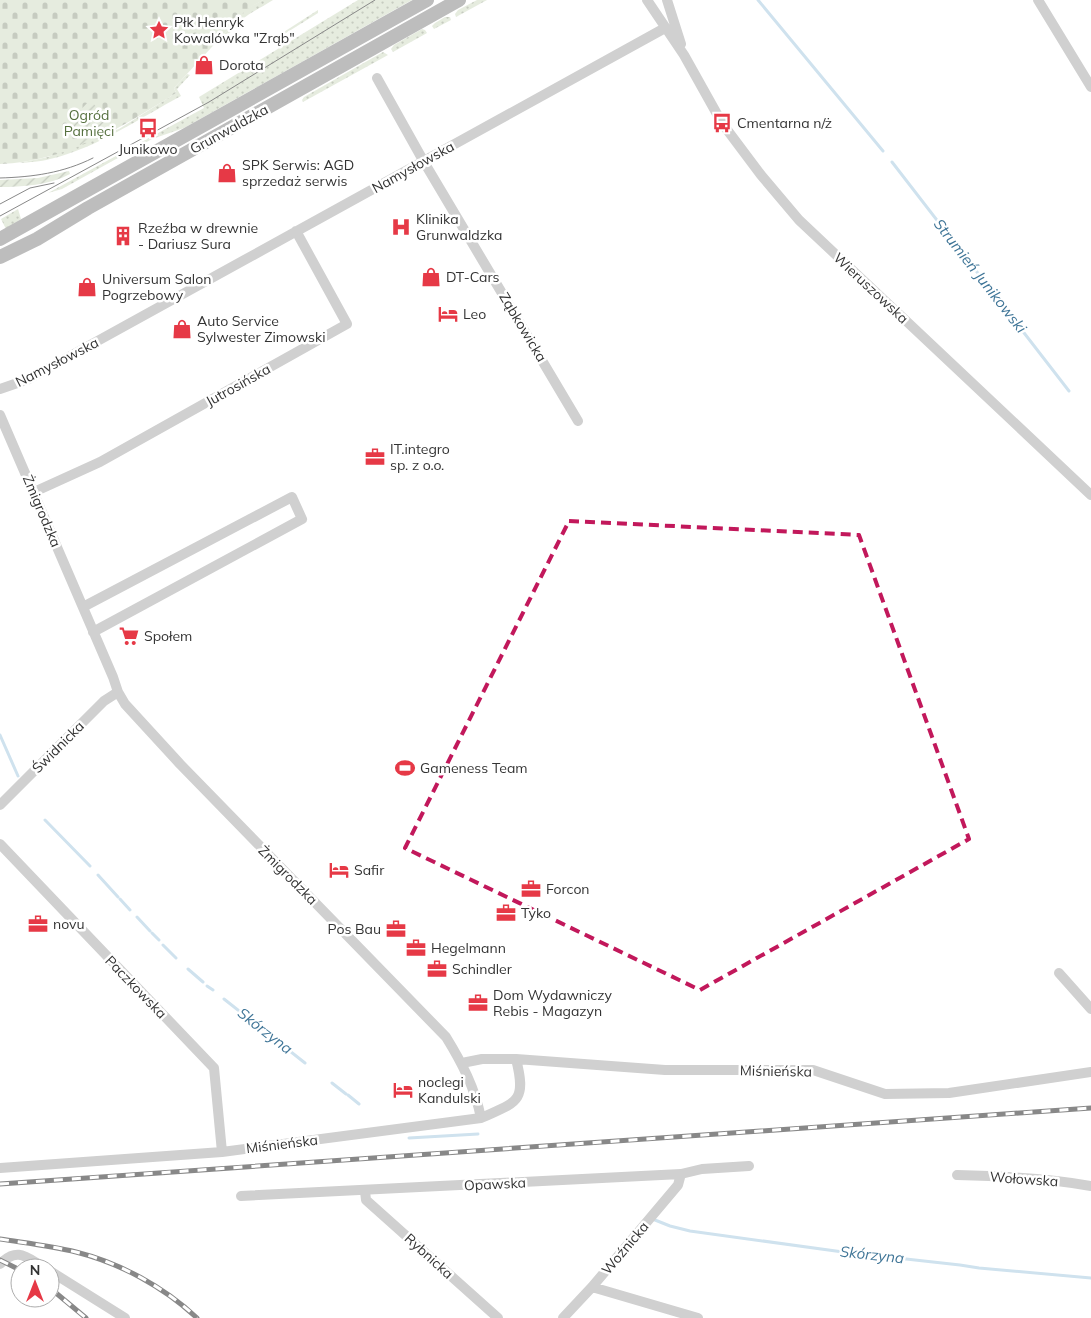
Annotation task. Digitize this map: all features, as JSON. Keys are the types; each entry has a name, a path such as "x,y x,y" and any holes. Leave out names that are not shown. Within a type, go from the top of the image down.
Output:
{"street":[{"name":"Grunwaldzka","path":"0,239 427,0"},
{"name":"Grunwaldzka","path":"0,257 49,233 88,208 459,0"},
{"name":"Wieruszowska","path":"647,0 684,55 722,123 761,175 799,220 1091,495"},
{"name":"Wieruszowska","path":"667,0 684,55"},
{"path":"1038,0 1091,87"},
{"name":"Namysłowska","path":"0,389 29,379 665,28"},
{"name":"Ząbkowicka","path":"377,78 424,162 578,421"},
{"name":"Jutrosińska","path":"34,492 100,462 347,324 296,231"},
{"name":"Żmigrodzka","path":"0,415 118,692 125,704 180,764 446,1037 462,1063 477,1100 481,1118"},
{"path":"83,607 292,497 302,519 93,632"},
{"name":"Świdnicka","path":"0,805 104,701 118,692"},
{"name":"Paczkowska","path":"0,844 214,1068 222,1152"},
{"path":"1059,973 1091,1009"},
{"name":"Miśnieńska","path":"462,1063 482,1059 516,1059 665,1070 813,1070 886,1094 949,1093 1091,1072"},
{"name":"Miśnieńska","path":"0,1168 222,1152 481,1118 517,1100 521,1087 516,1059"},
{"name":"Opawska","path":"241,1196 681,1174 702,1169 749,1166"},
{"name":"Woźnicka","path":"563,1318 592,1287 678,1185 681,1174"},
{"name":"Wołowska","path":"957,1175 1062,1181 1091,1186"},
{"name":"Rybnicka","path":"365,1191 366,1200 498,1318"},
{"path":"0,1264 10,1255 22,1255 27,1258"},
{"path":"60,1277 125,1318"},
{"path":"592,1287 698,1318"}],"highlighted area":[{"path":"569,521 859,535 969,839 700,990 405,848"}],"green space":[{"path":"0,0 263,0 246,10 174,88 176,93 156,106 114,130 70,150 24,162 0,164"},
{"path":"263,0 273,0 244,18 230,33 223,35 246,9"},
{"path":"358,0 412,0 184,128 152,139 62,189 48,193 204,108 199,97"},
{"path":"477,0 487,0 456,17 455,14 458,10"},
{"path":"318,10 318,13 278,38 276,37"},
{"path":"445,17 450,17 451,20 434,29 432,26"},
{"path":"422,29 427,33 393,52 391,49 394,45"},
{"path":"383,52 388,55 303,102 304,97"},
{"path":"187,74 190,75 177,89 181,96 117,132 67,154 42,161 19,163 48,157 119,129 176,93 174,88"},
{"name":"Ogród Pamięci","path":"90,100 117,129 80,145 72,127 72,119"},
{"path":"69,171 70,174 54,181 27,186 0,187 0,180 38,178"},
{"path":"18,209 21,219 6,229 1,219"}],"waterway":[{"name":"Strumień Junikowski","path":"758,0 883,151"},
{"name":"Strumień Junikowski","path":"892,162 1069,391"},
{"name":"Skórzyna","path":"0,735 18,776"},
{"name":"Skórzyna","path":"45,820 90,866"},
{"name":"Skórzyna","path":"98,875 118,897"},
{"name":"Skórzyna","path":"120,899 130,910"},
{"name":"Skórzyna","path":"137,917 150,931"},
{"name":"Skórzyna","path":"152,933 159,940"},
{"name":"Skórzyna","path":"163,945 176,958"},
{"name":"Skórzyna","path":"188,969 203,982"},
{"name":"Skórzyna","path":"207,986 213,990"},
{"name":"Skórzyna","path":"224,999 305,1063"},
{"name":"Skórzyna","path":"332,1083 346,1094"},
{"name":"Skórzyna","path":"348,1095 359,1104"},
{"name":"Skórzyna","path":"409,1138 478,1134"},
{"name":"Skórzyna","path":"655,1220 690,1231 843,1252 979,1268 1091,1278"}],"tram line":[{"path":"0,216 209,102 375,0"},
{"path":"0,178 24,177 59,171 93,158"},
{"path":"0,204 30,188 54,183"}],"railway":[{"path":"0,1184 1091,1108"},
{"path":"0,1239 67,1250 109,1263 156,1286 197,1318"},
{"path":"0,1260 10,1265"},
{"path":"60,1296 86,1318"}],"place":[{"name":"Płk Henryk Kowalówka \"Zrąb\"","path":"159,30"},
{"name":"Dorota","path":"204,65"},
{"name":"Cmentarna n/ż","path":"722,123"},
{"name":"Junikowo","path":"148,128"},
{"name":"SPK Serwis: AGD sprzedaż serwis","path":"227,173"},
{"name":"Klinika Grunwaldzka","path":"401,227"},
{"name":"Rzeźba w drewnie - Dariusz Sura","path":"123,236"},
{"name":"DT-Cars","path":"431,277"},
{"name":"Universum Salon Pogrzebowy","path":"87,287"},
{"name":"Leo","path":"448,314"},
{"name":"Auto Service Sylwester Zimowski","path":"182,329"},
{"name":"IT.integro sp. z o.o.","path":"375,457"},
{"name":"Społem","path":"129,636"},
{"name":"Gameness Team","path":"405,768"},
{"name":"Safir","path":"339,870"},
{"name":"Forcon","path":"531,889"},
{"name":"Tyko","path":"506,913"},
{"name":"novu","path":"38,924"},
{"name":"Pos Bau","path":"396,929"},
{"name":"Hegelmann","path":"416,948"},
{"name":"Schindler","path":"437,969"},
{"name":"Dom Wydawniczy Rebis - Magazyn","path":"478,1003"},
{"name":"noclegi Kandulski","path":"403,1090"}]}
